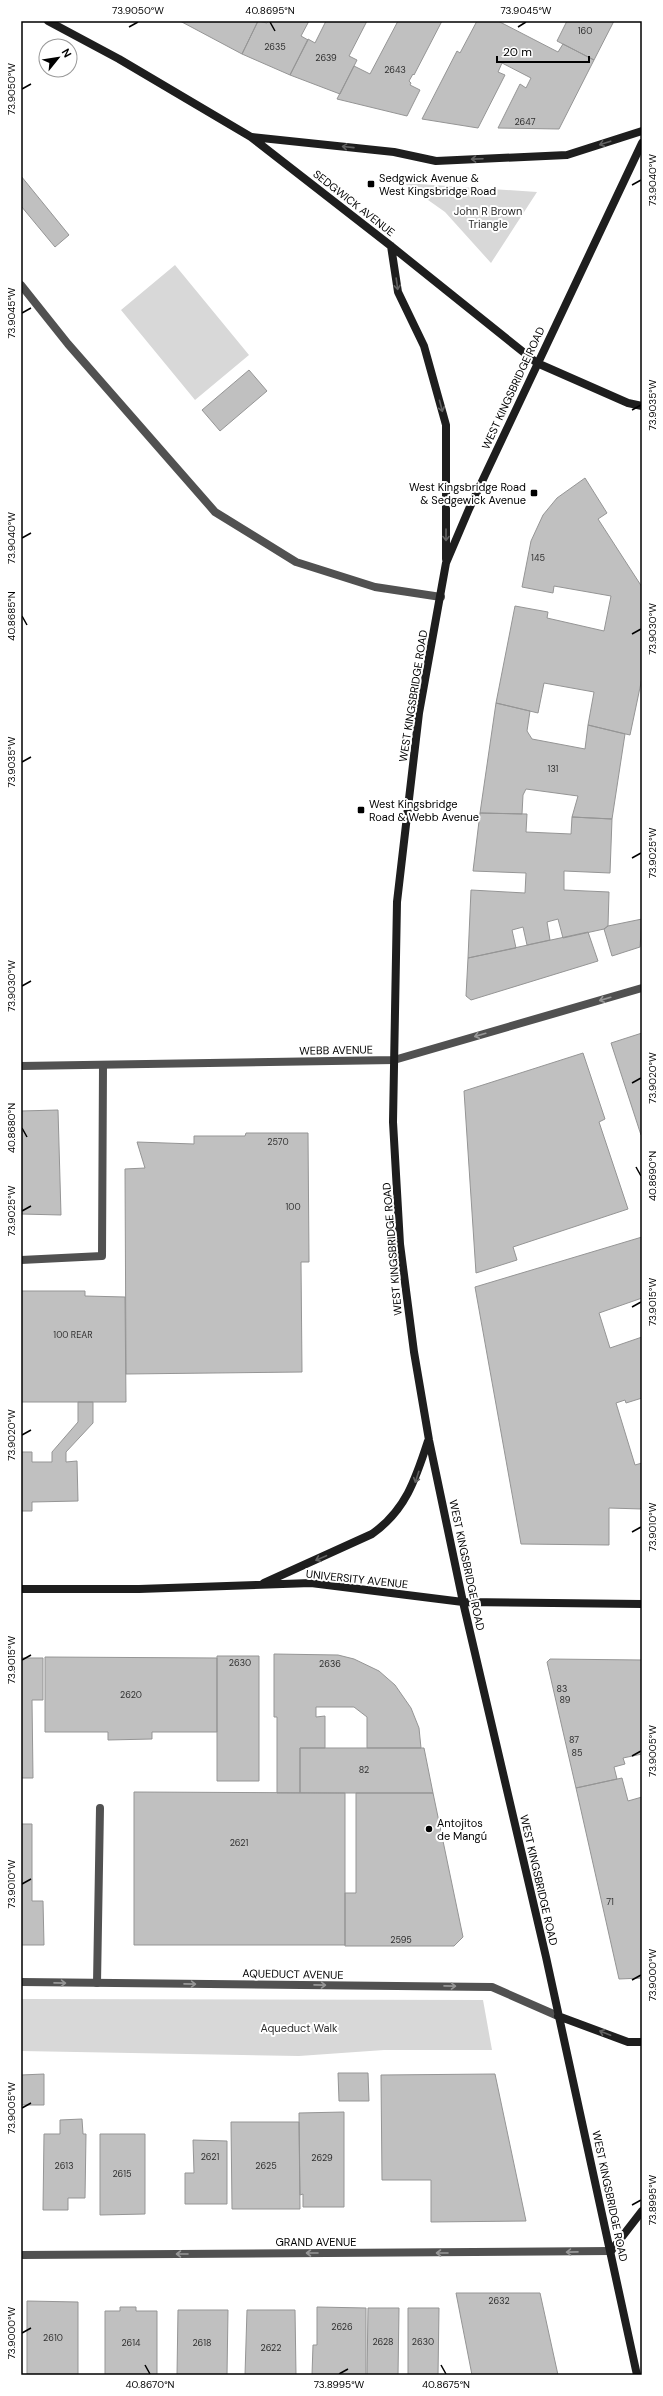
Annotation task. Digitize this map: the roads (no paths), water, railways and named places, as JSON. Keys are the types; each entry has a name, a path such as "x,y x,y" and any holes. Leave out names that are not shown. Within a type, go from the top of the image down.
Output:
{"main road":[{"name":"SEDGWICK AVENUE","path":"48,21 119,60 251,137 391,246 537,363 628,403 642,406"},
{"path":"251,137 394,152 436,161 567,155 642,131"},
{"name":"WEST KINGSBRIDGE ROAD","path":"637,2375 611,2251 463,1602 429,1440 414,1352 400,1244 393,1122 397,902 419,713 446,563 468,509 642,143"},
{"path":"391,246 398,292 424,346 446,425 446,563"},
{"path":"259,1585 372,1534 386,1524 414,1486 429,1440"},
{"name":"UNIVERSITY AVENUE","path":"21,1589 139,1589 311,1583 463,1602 642,1604"},
{"path":"558,2016 628,2042 642,2042"},
{"path":"611,2251 642,2211"}],"street":[{"path":"21,285 68,344 215,512 296,562 375,587 441,597"},
{"name":"WEBB AVENUE","path":"21,1066 394,1060 642,988"},
{"path":"21,1260 102,1256 103,1065"},
{"path":"97,1983 100,1808"},
{"name":"AQUEDUCT AVENUE","path":"21,1982 492,1987 558,2016"},
{"name":"GRAND AVENUE","path":"21,2256 611,2251"}],"place":[{"name":"Sedgwick Avenue & West Kingsbridge Road","path":"371,184"},
{"name":"West Kingsbridge Road & Sedgewick Avenue","path":"534,493"},
{"name":"West Kingsbridge Road & Webb Avenue","path":"361,810"},
{"name":"Antojitos de Mangú","path":"429,1829"}],"park label":[{"name":"John R Brown Triangle","path":"488,217"},
{"name":"Aqueduct Walk","path":"299,2028"}]}
